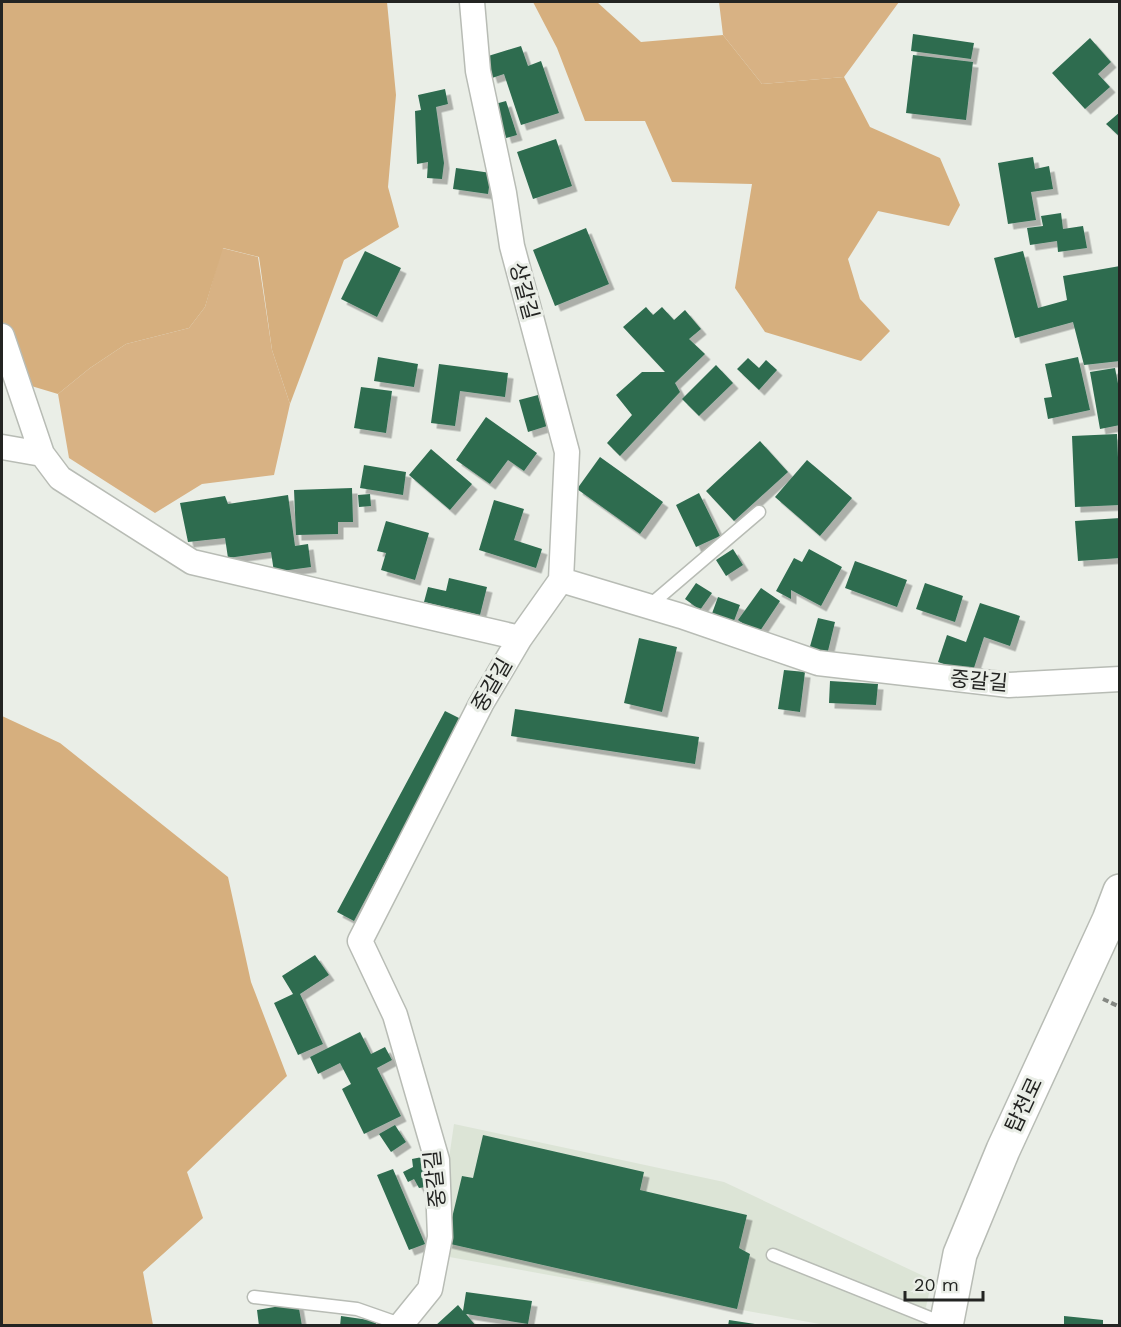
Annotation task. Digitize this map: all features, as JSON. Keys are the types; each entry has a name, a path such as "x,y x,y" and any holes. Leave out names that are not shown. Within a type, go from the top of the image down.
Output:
{"main road":[{"name":"탑천로","path":"946,1325 960,1254 1004,1150 1109,920 1119,891"}],"street":[{"name":"상갈길","path":"472,2 478,71 504,193 512,246 567,452 561,580"},
{"path":"2,336 42,454 60,478 192,562 520,638"},
{"path":"2,447 42,454"},
{"name":"중갈길","path":"400,1325 430,1289 440,1237 437,1160 395,1015 360,941 481,704 520,638 561,580 649,606 818,663 1009,685 1119,679"}],"lane":[{"path":"649,606 759,512"},
{"path":"773,1256 946,1325"},
{"path":"254,1297 357,1309 400,1325"}],"shaded area":[{"path":"2,2 387,2 396,95 388,187 399,227 344,260 290,404 272,350 259,257 223,248 205,307 189,328 126,344 90,368 58,394 28,385 2,320"},
{"path":"533,2 597,2 641,42 723,35 762,84 844,77 870,127 940,158 960,205 949,226 878,211 848,259 860,299 890,331 861,361 765,332 735,288 752,184 672,182 645,121 585,121 557,48"},
{"path":"719,2 899,2 844,77 762,84 723,35"},
{"path":"222,248 258,257 272,350 290,404 274,475 202,484 155,513 69,458 58,394 90,368 126,344 189,328 205,307"},
{"path":"2,716 60,743 228,877 251,982 287,1076 187,1172 203,1218 143,1272 153,1325 2,1325"},
{"path":"454,1124 724,1182 932,1280 922,1325 825,1325 444,1256 446,1179"}],"building":[{"path":"913,34 974,43 971,59 911,51"},
{"path":"1090,38 1111,62 1098,74 1110,87 1085,109 1052,73"},
{"path":"521,46 528,66 541,61 559,113 521,125 504,74 492,78 485,57"},
{"path":"913,55 973,62 966,120 906,113"},
{"path":"445,89 448,104 436,107 444,163 442,179 427,178 428,162 417,164 415,111 421,110 418,95"},
{"path":"506,101 517,135 506,138 495,104"},
{"path":"1120,112 1120,137 1106,124"},
{"path":"556,139 572,186 533,199 517,152"},
{"path":"1033,157 1035,169 1049,166 1053,189 1031,192 1036,220 1008,224 998,163"},
{"path":"456,168 491,173 488,194 453,189"},
{"path":"1061,213 1063,229 1083,226 1087,248 1058,252 1057,241 1030,245 1027,228 1043,226 1041,216"},
{"path":"586,228 609,284 555,306 533,250"},
{"path":"365,251 401,268 377,317 341,299"},
{"path":"1023,251 1038,308 1067,300 1063,276 1120,266 1120,361 1084,365 1073,322 1015,338 994,258"},
{"path":"646,307 653,315 662,307 674,320 685,310 701,329 689,339 705,354 675,383 680,392 620,456 607,443 632,415 616,395 642,372 665,372 623,327"},
{"path":"378,357 418,364 414,387 374,381"},
{"path":"1078,357 1090,410 1048,419 1044,398 1052,397 1045,364"},
{"path":"748,358 759,368 766,360 777,370 759,390 737,369"},
{"path":"439,364 508,373 505,397 460,391 455,426 431,423"},
{"path":"716,365 733,383 699,416 682,399"},
{"path":"1115,368 1120,394 1120,425 1100,429 1090,372"},
{"path":"361,387 392,391 386,433 354,428"},
{"path":"538,395 547,426 528,432 519,400"},
{"path":"486,417 537,453 524,471 508,460 490,484 456,460"},
{"path":"1117,434 1120,505 1075,507 1072,436"},
{"path":"760,441 788,472 734,521 706,491"},
{"path":"431,449 472,484 450,510 409,475"},
{"path":"600,457 663,502 640,534 577,489"},
{"path":"807,460 852,498 820,536 775,497"},
{"path":"364,465 406,472 403,495 360,488"},
{"path":"352,488 353,522 338,522 338,534 296,535 294,490"},
{"path":"699,493 720,536 696,547 676,505"},
{"path":"370,494 371,506 359,507 358,495"},
{"path":"288,495 295,546 308,544 311,567 274,572 271,552 228,558 225,538 188,542 180,503 225,496 228,504"},
{"path":"494,500 524,509 514,540 542,549 536,568 479,550"},
{"path":"1120,518 1120,558 1078,561 1075,521"},
{"path":"386,521 429,533 415,580 381,570 386,553 377,551"},
{"path":"733,549 743,565 726,576 716,560"},
{"path":"809,549 842,567 821,606 791,590 791,599 776,591 794,558 802,562"},
{"path":"855,561 907,580 897,607 845,588"},
{"path":"449,578 487,587 480,615 424,602 428,587 446,591"},
{"path":"696,583 712,593 700,610 685,599"},
{"path":"925,583 963,596 955,622 916,609"},
{"path":"761,588 780,601 758,634 738,620"},
{"path":"718,597 740,605 732,626 710,619"},
{"path":"980,603 1020,616 1010,646 984,637 972,674 938,662 947,635 966,642"},
{"path":"818,618 835,622 827,655 809,650"},
{"path":"639,638 677,647 662,712 624,703"},
{"path":"784,670 805,672 800,712 778,709"},
{"path":"830,681 878,684 876,705 829,703"},
{"path":"515,709 699,737 695,764 511,736"},
{"path":"445,711 461,719 354,921 337,912"},
{"path":"315,955 329,975 300,994 323,1044 298,1055 274,1003 293,994 282,976"},
{"path":"360,1032 371,1054 385,1047 392,1060 377,1068 401,1116 364,1134 342,1089 351,1084 340,1063 318,1074 310,1057"},
{"path":"395,1125 406,1142 391,1152 379,1134"},
{"path":"483,1135 644,1172 640,1190 747,1215 739,1248 750,1254 737,1309 446,1243 462,1176 473,1178"},
{"path":"427,1156 432,1186 419,1188 414,1179 408,1182 403,1172 413,1167 412,1159"},
{"path":"393,1169 425,1244 409,1250 377,1175"},
{"path":"466,1292 532,1301 528,1324 466,1314 476,1326 435,1326 458,1305 463,1311"},
{"path":"298,1303 302,1326 259,1326 257,1310"},
{"path":"341,1316 376,1321 376,1326 340,1326"},
{"path":"1064,1316 1103,1320 1103,1326 1064,1326"},
{"path":"729,1320 755,1324 754,1326 728,1326"}]}
